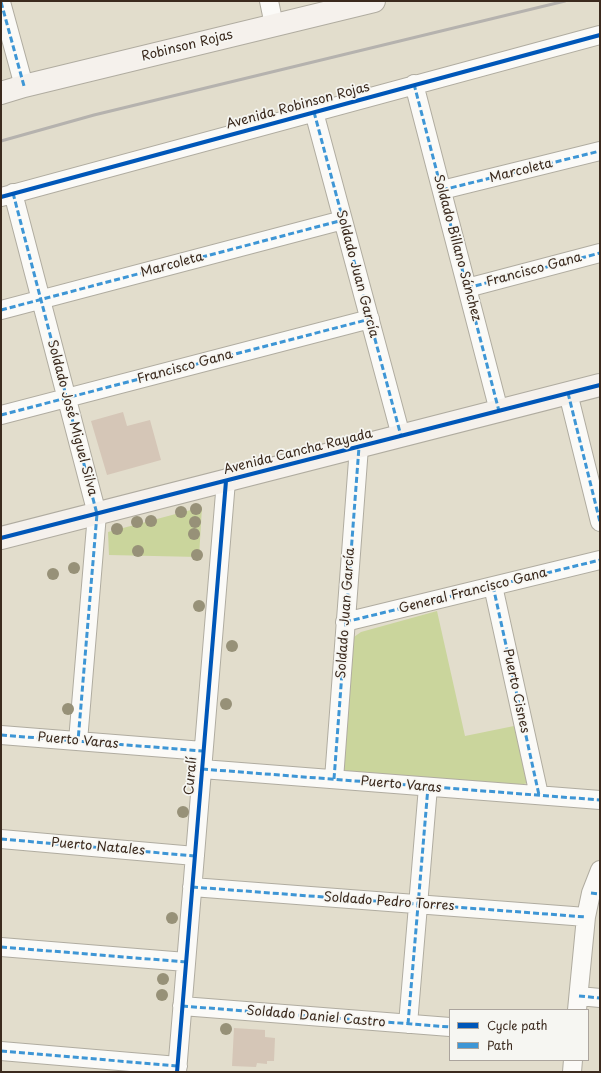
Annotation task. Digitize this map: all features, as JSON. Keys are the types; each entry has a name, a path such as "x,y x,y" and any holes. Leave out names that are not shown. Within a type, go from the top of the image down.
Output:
{"street":[{"path":"269,1 274,25"},
{"name":"Robinson Rojas","path":"1,93 24,86 374,1"},
{"path":"1,2 24,86"},
{"name":"Avenida Robinson Rojas","path":"7,195 600,35"},
{"name":"Soldado Billano Sánchez","path":"414,84 500,411"},
{"name":"Soldado Juan García","path":"314,112 401,436"},
{"name":"Marcoleta","path":"442,190 600,151"},
{"name":"Soldado José Miguel Silva","path":"7,195 41,300 97,514 78,742"},
{"name":"Marcoleta","path":"1,310 343,220"},
{"name":"Francisco Gana","path":"468,288 600,253"},
{"name":"Francisco Gana","path":"1,415 370,320"},
{"name":"Avenida Cancha Rayada","path":"1,538 600,385"},
{"path":"568,393 600,522"},
{"name":"Soldado Juan García","path":"334,779 359,447"},
{"name":"Curalí","path":"177,1069 226,481"},
{"name":"General Francisco Gana","path":"346,622 600,560"},
{"name":"Puerto Cisnes","path":"493,586 539,795"},
{"name":"Puerto Varas","path":"1,735 203,751"},
{"name":"Puerto Varas","path":"202,769 600,800"},
{"path":"408,1024 428,787"},
{"name":"Puerto Natales","path":"1,839 195,856"},
{"path":"600,870 596,893 586,917 578,1003 600,998"},
{"name":"Soldado Pedro Torres","path":"192,887 586,917"},
{"path":"1,947 186,962"},
{"name":"Soldado Daniel Castro","path":"182,1006 449,1027"},
{"path":"1,1051 177,1069"},
{"path":"572,1072 573,1061"}],"green space":[{"path":"202,507 199,557 109,555 108,532"},
{"path":"437,611 465,736 514,726 529,783 512,786 341,771 351,639 361,632"}],"building":[{"path":"123,412 127,426 150,420 161,460 107,475 91,421"},
{"path":"234,1028 265,1030 265,1037 275,1038 274,1061 267,1061 267,1064 257,1063 256,1067 232,1066"}],"railway":[{"path":"1,141 94,115 565,1"}],"marked path":[{"path":"1,2 24,86"},
{"path":"414,84 499,411"},
{"path":"314,112 401,436"},
{"path":"442,190 600,151"},
{"path":"13,193 97,514 78,741"},
{"path":"1,310 343,220"},
{"path":"467,288 600,253"},
{"path":"1,415 370,319"},
{"path":"568,393 600,522"},
{"path":"334,779 359,447"},
{"path":"345,622 600,560"},
{"path":"493,586 539,795"},
{"path":"1,735 203,751"},
{"path":"202,769 600,800"},
{"path":"408,1024 428,787"},
{"path":"1,839 195,856"},
{"path":"192,887 586,917"},
{"path":"591,893 600,894"},
{"path":"1,947 186,962"},
{"path":"579,996 600,998"},
{"path":"182,1006 449,1027"},
{"path":"1,1051 178,1066"}],"cycle path":[{"path":"1,197 600,35"},
{"path":"1,538 600,385"},
{"path":"177,1072 226,481"}]}
